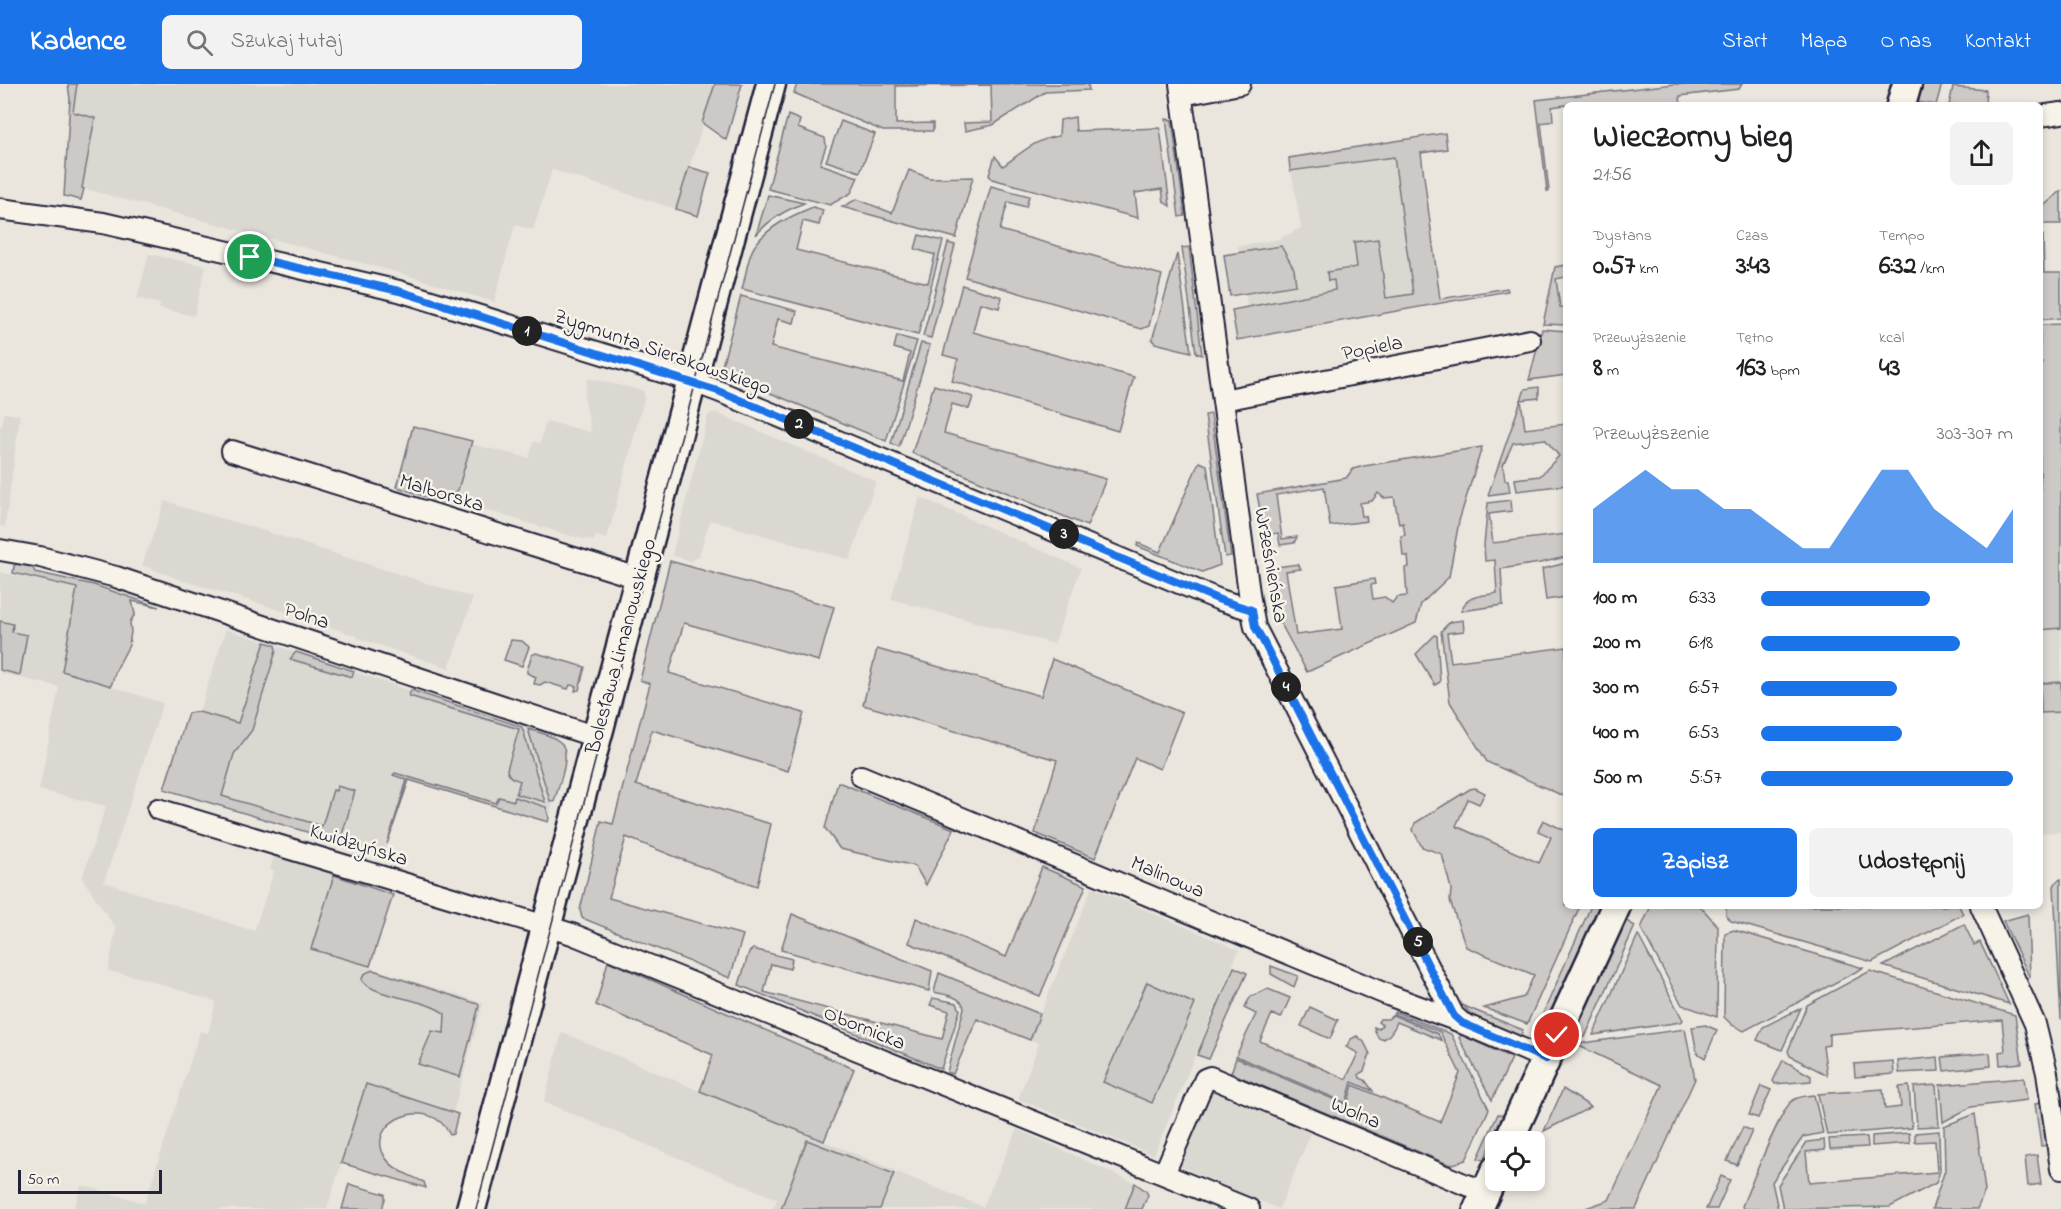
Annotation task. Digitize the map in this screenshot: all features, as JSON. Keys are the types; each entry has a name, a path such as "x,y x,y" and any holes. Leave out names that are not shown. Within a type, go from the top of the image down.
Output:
{"street":[{"name":"Bolesława Limanowskiego","path":"471,1209 771,84"},
{"path":"1181,90 1240,84"},
{"path":"1902,102 1907,84"},
{"name":"Wrześnieńska","path":"1181,90 1255,627 1458,1021"},
{"path":"2043,116 2061,113"},
{"name":"Zygmunta Sierakowskiego","path":"0,209 103,223 399,291 691,381 1220,600 1252,610"},
{"name":"Popiela","path":"1223,400 1530,340"},
{"name":"Malborska","path":"232,451 638,578"},
{"name":"Polna","path":"0,550 40,557 116,577 596,737"},
{"name":"Malinowa","path":"861,776 1378,991 1458,1021"},
{"name":"Kwidzyńska","path":"158,809 546,926"},
{"path":"1514,1131 1615,909"},
{"path":"1982,909 2035,1024 2054,1073 2061,1169"},
{"name":"Obornicka","path":"546,926 572,934 719,993 1249,1209"},
{"path":"1458,1021 1546,1059"},
{"name":"Wolna","path":"1164,1174 1207,1077 1464,1184 1485,1189"}],"shaded area":[{"path":"68,84 77,84 73,112 95,118 81,200 64,196 70,99"},
{"path":"77,84 716,84 676,209 552,170 533,230 515,225 494,302 396,272 81,188 95,118 73,112"},
{"path":"715,84 742,84 726,140 702,123"},
{"path":"797,84 1088,84 1089,90 1045,92 993,125 965,131 964,123 992,122 991,85 896,86 896,124 933,123 933,131 883,131 794,93"},
{"path":"1674,84 1742,84 1739,89 1680,96 1681,102 1563,102 1563,105 1552,107 1553,121 1541,123 1549,191 1547,191 1536,100"},
{"path":"1923,84 1942,84 1937,102 1918,102"},
{"path":"1953,87 1986,90 1985,102 1950,102"},
{"path":"788,115 800,120 798,128 825,138 826,146 820,164 858,177 851,193 830,205 768,189"},
{"path":"1075,117 1076,131 1160,128 1170,206 1164,202 1162,189 1135,193 1138,218 992,179 989,175 995,156 1003,166 1036,143 1059,136 1060,120"},
{"path":"1166,119 1172,120 1185,216 1179,217"},
{"path":"841,121 875,134 860,172 826,161"},
{"path":"1445,133 1447,149 1421,153 1440,299 1507,288 1508,291 1237,340 1232,310 1335,290 1334,280 1328,281 1327,272 1357,267 1354,242 1378,239 1386,298 1413,294 1394,157 1290,171 1289,158"},
{"path":"1418,137 1440,303 1252,337 1238,246 1279,239 1301,228 1289,158"},
{"path":"689,167 710,173 698,216 676,209"},
{"path":"909,170 929,178 973,177 956,238 842,207 857,199 892,213"},
{"path":"991,186 1029,196 1026,207 1008,202 1000,230 1162,275 1149,326 1142,329 965,277"},
{"path":"2061,191 2061,224 2043,224 2043,206"},
{"path":"768,195 804,203 778,216 756,235"},
{"path":"813,207 823,210 819,225 803,221 796,250 928,283 935,255 915,249 919,235 943,241 918,335 742,289 754,247 766,233 780,222"},
{"path":"2043,236 2044,273 2061,273 2061,318 2043,320"},
{"path":"948,243 955,245 931,338 923,336"},
{"path":"1281,246 1294,269 1296,285 1230,296 1224,255"},
{"path":"1189,247 1202,355 1196,353 1182,248"},
{"path":"149,254 206,266 194,316 159,308 160,304 137,298"},
{"path":"1177,254 1191,352 1155,343 1152,340"},
{"path":"1563,266 1563,278 1556,279 1560,307 1563,307 1563,325 1543,324 1555,267"},
{"path":"962,285 1002,297 999,308 980,303 973,332 1134,377 1118,431 952,381 958,359 943,355"},
{"path":"741,296 797,311 794,323 778,319 771,347 903,381 910,353 894,348 897,336 917,341 886,441 727,375 722,366"},
{"path":"2061,324 2061,628 2043,630 2043,325"},
{"path":"1542,329 1563,331 1563,375 1529,380"},
{"path":"921,343 930,345 899,447 891,443"},
{"path":"588,378 644,391 644,399 607,539 596,536 594,541 567,535 455,500 471,444 529,458 534,441 540,443 546,421 591,432 584,396"},
{"path":"934,385 973,397 969,409 952,404 944,433 1106,479 1087,526 912,453"},
{"path":"1539,387 1539,398 1521,400 1525,389"},
{"path":"1521,400 1525,429 1563,424 1563,485 1517,491 1515,479 1540,476 1559,456 1545,439 1513,443 1503,465 1505,480 1508,480 1510,492 1488,495"},
{"path":"715,412 876,481 850,560 710,520 699,556 690,561 672,555 708,415"},
{"path":"4,413 20,415 5,527 0,526 0,426 2,426"},
{"path":"1211,414 1231,556 1225,557 1205,415"},
{"path":"413,426 472,441 458,490 441,502 397,487"},
{"path":"1482,447 1459,521 1449,577 1421,604 1416,623 1307,672 1280,622 1270,568 1298,564 1301,569 1286,571 1296,635 1342,629 1336,585 1374,579 1375,584 1371,585 1373,599 1385,597 1392,603 1397,597 1407,596 1405,568 1409,567 1408,556 1403,556 1401,536 1405,535 1403,523 1399,524 1394,497 1384,498 1378,493 1372,501 1360,503 1362,516 1366,516 1367,521 1330,526 1324,487 1276,495 1282,539 1297,537 1294,543 1280,545 1278,533 1265,535 1257,494 1346,478 1353,469 1364,466"},
{"path":"2061,447 2061,832 2043,833 2043,489"},
{"path":"1199,462 1207,465 1220,565 1202,572 1137,546 1138,543 1160,552"},
{"path":"920,497 1081,568 1054,644 891,599"},
{"path":"1511,500 1512,511 1489,514 1493,543 1563,534 1563,558 1501,569 1503,605 1461,611 1471,599 1497,593 1495,560 1485,561 1484,545 1488,503"},
{"path":"165,501 473,598 449,668 261,604 181,580 142,565"},
{"path":"20,561 30,563 35,572 94,585 159,607 132,601 135,614 130,622 129,645 116,670 111,686 62,671 77,588 13,573 14,566"},
{"path":"670,561 834,607 819,661 684,623 669,673 804,713 788,771 652,730 636,785 771,824 757,886 626,837 609,898 743,935 730,978 582,918 580,910 601,821 613,824 650,684 640,680"},
{"path":"1563,564 1563,597 1546,600 1542,569"},
{"path":"0,572 77,588 62,671 163,703 104,882 254,931 274,871 270,869 274,856 334,875 311,949 483,1003 453,1113 366,1084 327,1209 74,1209 81,1185 145,1203 200,1031 208,1033 216,1002 142,978 108,971 116,929 82,878 106,806 39,790 59,687 0,673"},
{"path":"1463,620 1464,631 1447,633 1451,662 1563,647 1563,796 1487,762 1450,702 1441,631 1450,622"},
{"path":"0,621 13,624 12,632 27,635 20,675 0,670"},
{"path":"226,629 265,642 238,724 199,712"},
{"path":"1435,635 1437,636 1440,682 1435,685 1416,654"},
{"path":"511,640 522,641 529,647 522,666 504,660"},
{"path":"265,642 275,645 276,651 252,730 234,754 222,796 322,826 333,790 336,791 337,786 355,791 340,842 164,789 188,713 199,712 238,723"},
{"path":"268,643 558,740 563,744 566,755 548,822 409,780 384,855 219,805"},
{"path":"877,649 1041,696 1052,659 1182,713 1160,769 1135,758 1095,858 1035,833 1057,760 863,705"},
{"path":"296,652 354,671 352,677 290,659"},
{"path":"536,653 585,667 579,690 575,691 576,686 570,685 568,689 545,682 540,685 534,684 536,677 527,673 527,670 532,655"},
{"path":"2043,682 2061,682 2061,712 2043,713"},
{"path":"411,690 522,727 545,802 516,794 520,781 508,774 507,769 519,729 409,696"},
{"path":"528,729 553,737 564,747 565,762 554,802 550,801"},
{"path":"395,773 496,803 499,797 514,801 515,797 546,807 548,822 409,780 387,844 407,780 393,775"},
{"path":"838,782 954,829 926,885 915,866 840,849 825,828"},
{"path":"1475,788 1485,793 1479,804 1468,799 1456,826 1539,863 1551,837 1538,831 1543,820 1563,830 1563,909 1579,909 1527,1024 1484,1008 1524,997 1534,975 1466,947 1450,901 1451,889 1442,854 1422,847 1413,830 1415,823"},
{"path":"1042,867 1086,886 1040,996 909,943 916,918 1006,957"},
{"path":"334,875 393,895 370,966 311,949"},
{"path":"2061,879 2061,1020 2054,886"},
{"path":"1092,887 1239,950 1154,1155 1018,1099 1039,1043 1030,1040"},
{"path":"1590,909 1601,909 1547,1023 1540,1020"},
{"path":"1650,909 1703,909 1718,926 1717,1017 1682,1005 1641,928"},
{"path":"1726,909 1960,909 1963,914 1872,962 1731,921 1726,915"},
{"path":"792,914 932,971 929,991 781,950"},
{"path":"2028,914 2030,978 2003,921"},
{"path":"1625,920 1635,926 1585,1037 1571,1038"},
{"path":"1964,924 1974,945 1980,942 2009,1004 1883,966"},
{"path":"1734,930 1863,968 1744,1031 1732,1025 1724,1017 1725,933"},
{"path":"1638,935 1683,1020 1593,1035"},
{"path":"753,949 792,959 790,969 771,964 764,992 942,1039 949,1011 930,1005 933,998 957,1003 960,1010 941,1069 739,985 749,952"},
{"path":"608,961 854,1069 824,1141 700,1091 713,1055 596,1005"},
{"path":"1271,966 1298,976 1294,987 1271,974"},
{"path":"1234,967 1247,973 1209,1059 1197,1055"},
{"path":"373,970 478,1004 460,1077 418,1064 432,1031 444,1033 445,1014 425,1004 369,987 362,979 365,974"},
{"path":"1870,971 2015,1015 2022,1063 2000,1065 1999,1052 2005,1051 2002,1020 1829,1034 1829,1045 1823,1046 1827,1075 1790,1056 1788,1051 1807,1005"},
{"path":"939,973 1040,1014 1030,1040 977,1019 953,1074 947,1072 964,1008 957,998 934,992"},
{"path":"1147,982 1195,1004 1152,1103 1103,1082"},
{"path":"1268,989 1290,998 1281,1018 1272,1014 1260,1041 1346,1079 1358,1053 1346,1047 1351,1039 1357,1036 1364,1042 1370,1054 1364,1071 1359,1074 1360,1078 1365,1080 1373,1091 1352,1082 1346,1103 1236,1056 1256,1014 1244,1008 1251,996"},
{"path":"1464,1006 1523,1030 1520,1037 1481,1020"},
{"path":"1310,1007 1338,1020 1330,1039 1301,1026"},
{"path":"1801,1008 1782,1050 1757,1040 1763,1027"},
{"path":"1396,1012 1451,1034 1489,1109 1466,1160 1450,1165 1231,1073 1236,1058 1347,1105 1353,1085 1440,1122 1460,1073 1440,1032 1394,1014"},
{"path":"1393,1015 1438,1034 1441,1040 1397,1022 1386,1038 1379,1038 1374,1027 1379,1029 1382,1025 1378,1022 1380,1019 1388,1019"},
{"path":"1705,1025 1717,1030 1705,1058 1697,1053 1692,1027"},
{"path":"1685,1029 1695,1079 1636,1209 1583,1209 1609,1200 1662,1085 1579,1046 1583,1043"},
{"path":"562,1032 895,1170 882,1207 897,1172 983,1207 1017,1129 1135,1183 1125,1209 773,1209 777,1199 544,1102"},
{"path":"1461,1035 1512,1058 1492,1100 1459,1038"},
{"path":"1990,1053 1991,1066 1944,1071 1942,1057"},
{"path":"1938,1057 1939,1071 1899,1073 1898,1061"},
{"path":"1783,1060 1811,1076 1811,1081 1775,1084 1773,1081"},
{"path":"1893,1061 1894,1074 1855,1077 1854,1064"},
{"path":"2024,1078 2027,1100 1971,1107 1943,1122 1940,1085"},
{"path":"366,1084 458,1114 453,1134 450,1135 441,1122 428,1115 415,1114 391,1123 383,1133 381,1144 388,1162 424,1182 426,1188 341,1163"},
{"path":"1936,1085 1939,1126 1917,1127 1914,1087"},
{"path":"1761,1086 1771,1090 1758,1118 1749,1115"},
{"path":"1909,1086 1912,1128 1827,1135 1818,1094 1883,1089 1885,1109 1901,1107 1899,1087"},
{"path":"1212,1089 1311,1133 1279,1209 1181,1167 1200,1113"},
{"path":"1563,1089 1591,1107 1544,1131"},
{"path":"1814,1095 1823,1133 1803,1137 1772,1182 1778,1209 1743,1209 1742,1206 1765,1150 1787,1107 1797,1098"},
{"path":"2042,1103 2049,1145 2041,1146 2035,1104"},
{"path":"1498,1114 1505,1116 1498,1131 1490,1131"},
{"path":"1975,1114 1985,1191 1977,1209 1932,1209 1945,1170 1944,1126"},
{"path":"1743,1127 1752,1131 1737,1165 1727,1161"},
{"path":"1939,1131 1940,1171 1936,1183 1890,1207 1783,1209 1778,1185 1807,1142 1824,1140 1825,1150 1806,1152 1809,1183 1937,1172 1935,1141 1915,1142 1915,1133"},
{"path":"1909,1133 1910,1143 1872,1146 1872,1136"},
{"path":"1867,1137 1868,1147 1830,1149 1829,1139"},
{"path":"807,1140 894,1174 880,1209 781,1209"},
{"path":"1485,1143 1485,1158 1484,1160 1478,1158"},
{"path":"2037,1155 2041,1184 2028,1186 2025,1157"},
{"path":"1721,1176 1730,1180 1717,1209 1706,1209"},
{"path":"1135,1183 1148,1195 1142,1209 1125,1209"},
{"path":"349,1184 385,1194 382,1209 342,1209"}],"tram line":[{"path":"476,1209 775,84"}],"route":[{"path":"250,257 399,291 718,391 1220,600 1252,610 1255,627 1454,1016 1462,1023 1546,1059 1557,1035"}]}
